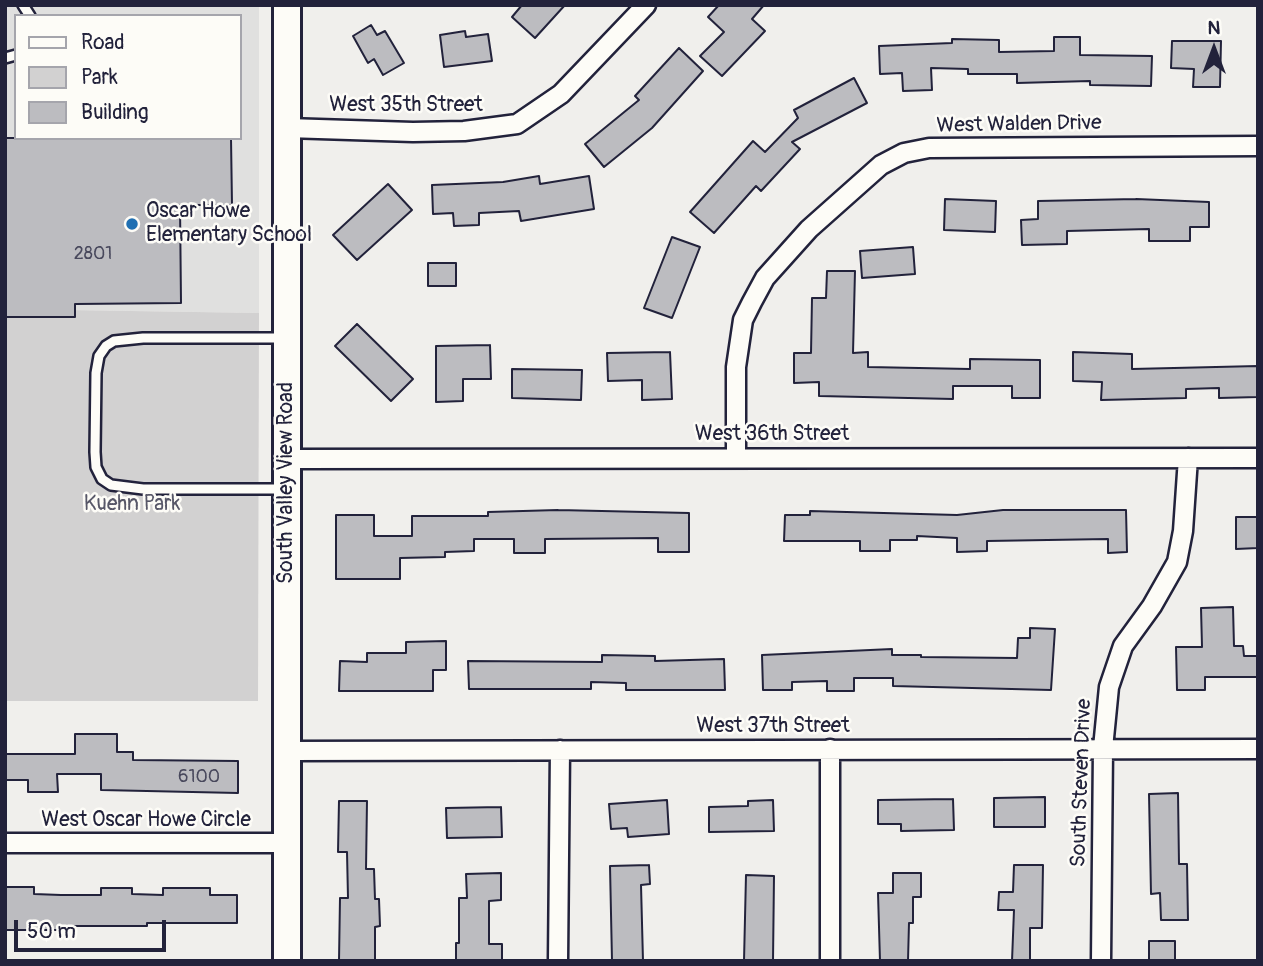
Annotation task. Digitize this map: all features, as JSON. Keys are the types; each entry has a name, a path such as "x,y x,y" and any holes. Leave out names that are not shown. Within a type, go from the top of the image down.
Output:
{"street":[{"name":"South Valley View Road","path":"287,5 287,961"},
{"name":"West 35th Street","path":"287,128 439,132 499,128 517,124 561,94 646,5"},
{"name":"West Walden Drive","path":"736,458 736,367 743,320 765,278 809,229 881,165 904,153 929,148 1258,146"},
{"name":"South Steven Drive","path":"1101,961 1103,748 1109,687 1123,646 1152,606 1177,562 1183,531 1188,458"},
{"name":"West 36th Street","path":"287,459 1258,458"},
{"path":"830,749 830,961"},
{"name":"West 37th Street","path":"287,751 1258,749"},
{"path":"558,961 560,750"},
{"name":"West Oscar Howe Circle","path":"5,844 287,843"}],"lane":[{"path":"287,338 143,338 114,341 106,346 99,356 96,373 95,452 96,467 102,479 111,485 143,489 287,489"}],"shaded area":[{"name":"Oscar Howe Elementary School","path":"5,5 259,5 259,313 5,309"}],"green space":[{"name":"Kuehn Park","path":"5,309 259,313 258,701 5,701"}],"building":[{"path":"522,5 565,5 535,38 512,17"},
{"path":"719,5 764,5 752,19 765,31 722,76 700,56 724,32 708,17"},
{"path":"371,25 377,35 385,31 404,63 383,75 374,59 368,63 353,36"},
{"path":"465,31 466,37 488,34 492,61 444,67 440,35"},
{"path":"1054,37 1080,37 1080,55 1152,56 1151,86 1090,85 1090,81 1017,83 1017,74 968,74 968,69 931,68 932,90 903,91 902,73 880,74 879,46 952,43 952,39 999,40 999,52 1054,51"},
{"path":"1172,41 1221,41 1220,87 1193,87 1194,69 1171,68"},
{"path":"679,48 703,71 652,128 604,167 585,144 639,100 635,96"},
{"path":"854,78 867,103 792,142 800,149 761,191 756,186 714,233 690,212 753,141 765,152 798,118 794,110"},
{"name":"Oscar Howe Elementary School","path":"5,138 231,140 232,205 180,205 181,303 75,304 75,317 5,317"},
{"path":"539,176 540,184 589,176 594,209 521,221 519,211 479,213 479,225 454,226 453,213 433,214 432,185 503,182"},
{"path":"388,184 412,210 357,260 333,235"},
{"path":"945,199 996,201 995,232 944,230"},
{"path":"1136,199 1209,202 1209,227 1190,227 1190,241 1149,241 1149,229 1067,231 1067,244 1022,245 1021,220 1038,219 1038,201"},
{"path":"672,237 700,247 672,318 644,308"},
{"path":"913,247 915,274 862,278 860,251"},
{"path":"428,263 456,263 456,286 428,286"},
{"path":"827,271 855,271 853,353 868,352 868,367 970,369 970,359 1040,360 1040,398 1012,398 1012,386 953,386 953,399 819,396 819,382 794,383 794,353 811,353 812,298 826,298"},
{"path":"357,324 413,379 391,401 335,346"},
{"path":"490,345 491,379 463,379 463,401 436,402 436,346"},
{"path":"670,352 672,399 642,400 642,380 608,381 607,353"},
{"path":"1073,352 1132,354 1132,369 1258,366 1258,397 1219,398 1219,388 1186,389 1186,398 1101,400 1102,382 1073,381"},
{"path":"512,369 582,370 581,400 512,398"},
{"path":"558,510 689,513 689,552 658,552 658,538 545,539 545,553 514,553 514,539 474,539 474,551 445,552 445,557 400,558 400,579 336,579 336,515 374,515 374,536 412,536 412,516 488,516 488,512"},
{"path":"1003,510 1126,510 1127,552 1108,553 1108,539 987,541 987,551 957,552 957,538 917,536 917,540 890,540 890,551 860,551 860,541 784,541 785,515 810,515 810,511 957,515"},
{"path":"1236,517 1258,517 1258,548 1236,549"},
{"path":"1233,607 1234,646 1243,646 1244,656 1258,656 1258,677 1205,677 1205,690 1177,690 1176,647 1202,647 1201,608"},
{"path":"1030,628 1055,629 1051,690 893,686 893,678 854,678 854,691 827,691 827,681 792,682 792,690 763,690 762,655 892,649 892,655 1017,658 1018,638 1030,638"},
{"path":"446,641 446,670 433,670 433,691 339,691 340,661 367,662 367,653 406,653 406,642"},
{"path":"602,655 655,656 655,661 724,659 725,690 626,690 626,683 591,682 591,689 469,689 468,661 602,662"},
{"path":"75,734 117,734 117,752 133,752 133,760 238,761 238,793 101,790 101,774 57,774 58,792 28,792 28,780 5,780 5,754 75,754"},
{"path":"1178,793 1179,864 1187,864 1188,920 1161,920 1160,893 1151,894 1149,794"},
{"path":"1045,797 1045,827 994,827 994,798"},
{"path":"953,799 954,830 901,831 901,824 878,824 878,800"},
{"path":"667,800 669,834 628,837 627,828 611,829 609,804"},
{"path":"773,800 774,831 709,832 709,807 748,806 748,801"},
{"path":"339,801 367,801 366,869 374,869 375,899 379,899 380,926 375,927 375,961 339,961 340,898 348,898 347,852 338,852"},
{"path":"501,807 502,837 447,838 446,808"},
{"path":"649,865 650,884 641,885 643,961 612,961 610,866"},
{"path":"1014,865 1043,865 1042,928 1030,928 1030,961 1012,961 1014,910 998,910 999,892 1013,892"},
{"path":"501,873 501,900 489,901 489,944 502,944 502,961 456,961 456,943 459,943 459,898 467,898 466,874"},
{"path":"893,873 921,873 921,897 913,897 913,923 909,923 908,961 880,961 878,893 893,893"},
{"path":"746,875 774,876 773,961 744,961"},
{"path":"5,887 34,887 34,894 61,895 101,895 101,888 132,888 132,894 163,895 163,888 210,888 210,895 237,895 237,923 147,923 147,926 61,926 61,930 5,930"},
{"path":"1149,941 1175,941 1175,961 1149,961"}],"place":[{"name":"Oscar Howe Elementary School","path":"132,224"}]}
